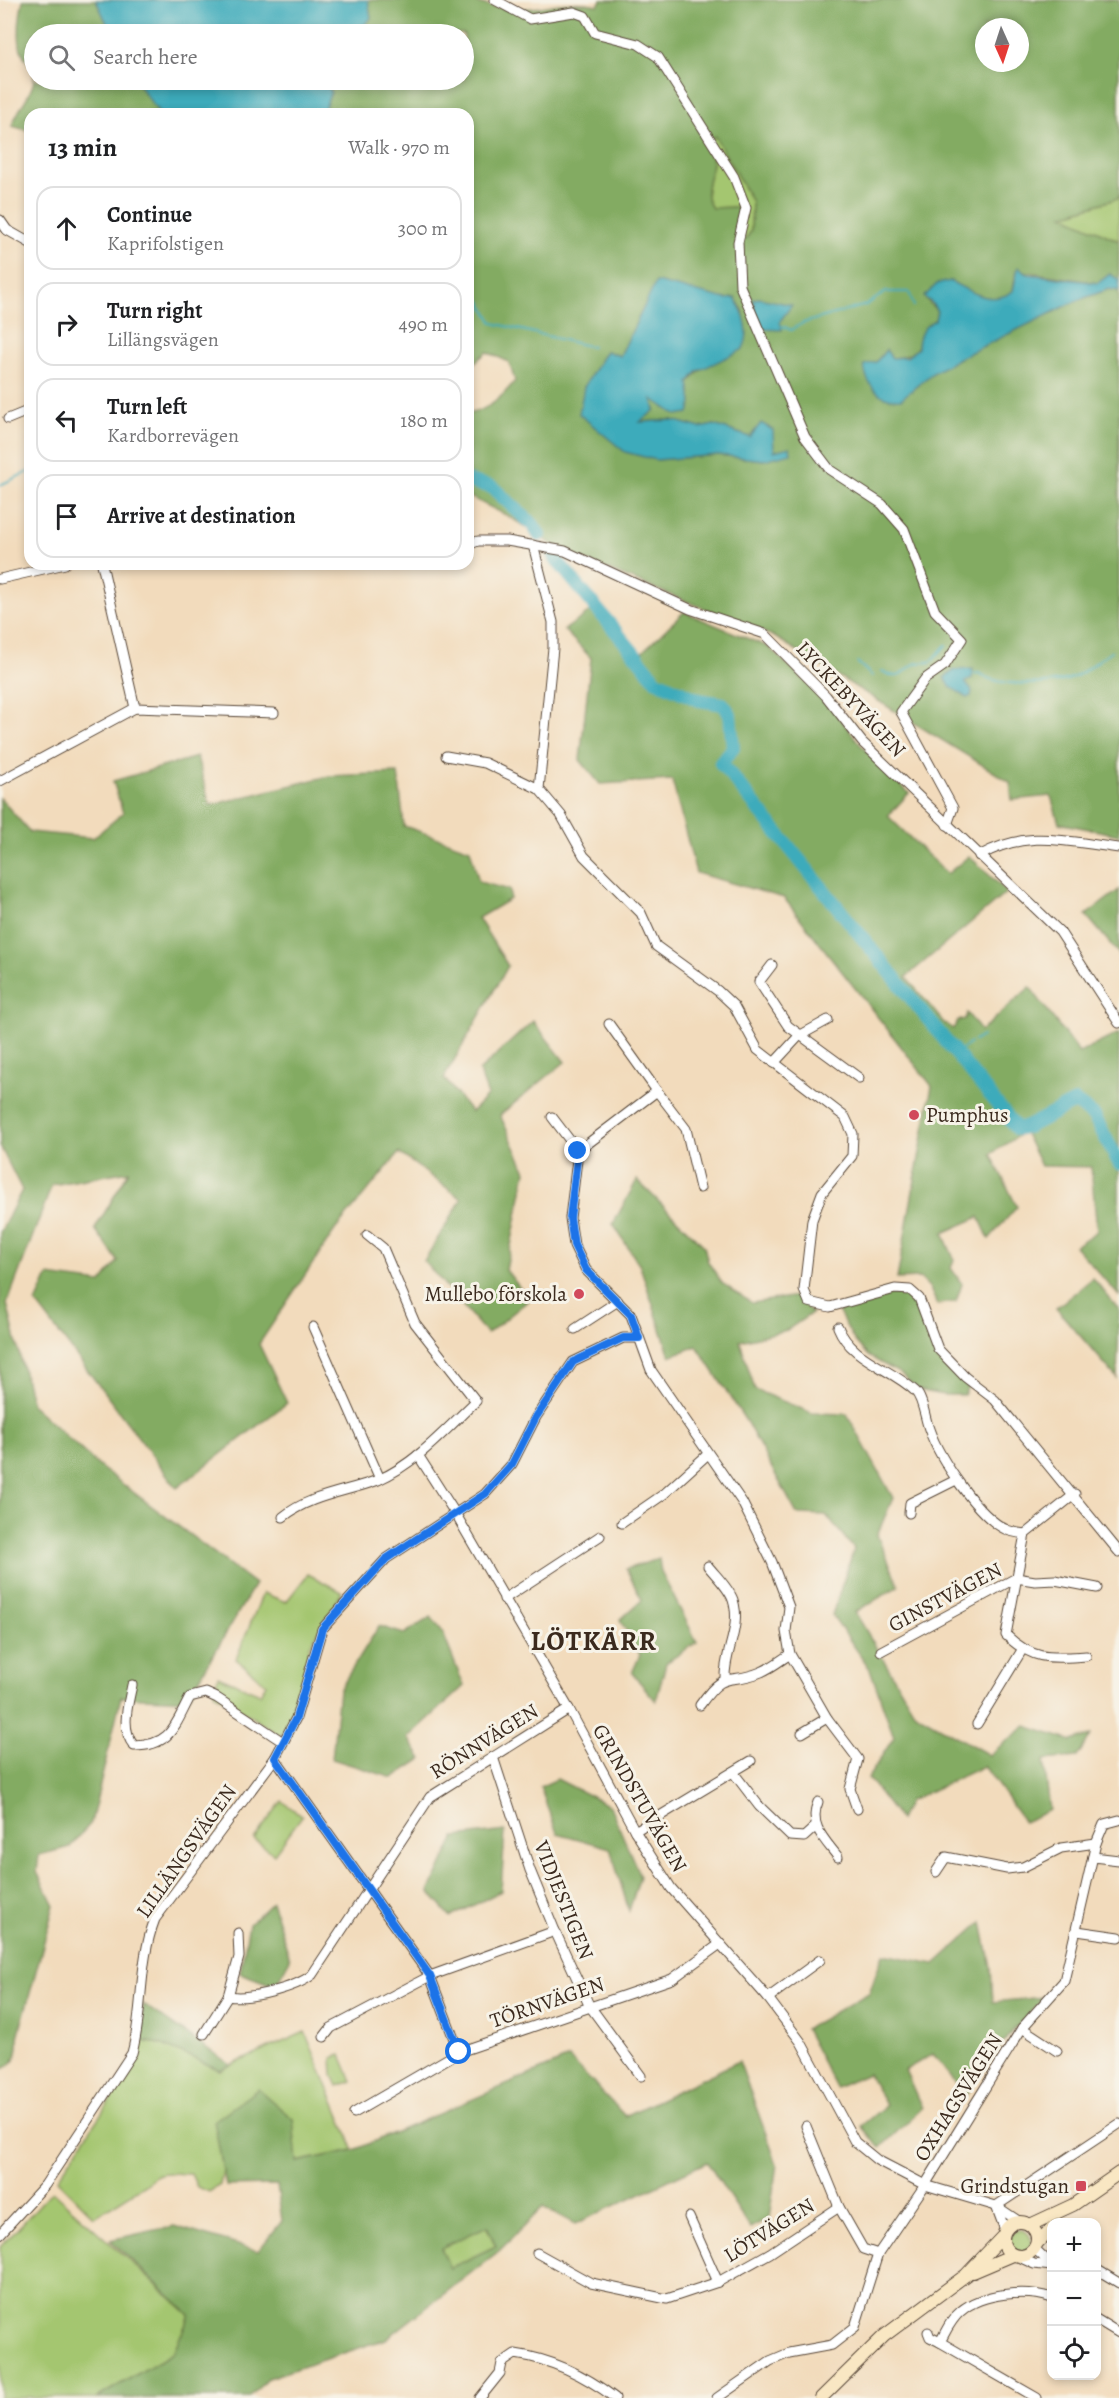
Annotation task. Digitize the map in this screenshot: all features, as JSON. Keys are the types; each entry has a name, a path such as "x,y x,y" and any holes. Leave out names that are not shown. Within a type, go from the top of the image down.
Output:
{"main road":[{"path":"1062,2218 1074,2205 1119,2173"},
{"path":"821,2398 884,2336 966,2275 1004,2233 1074,2205"},
{"path":"1025,2223 1035,2231 1036,2246"},
{"path":"1004,2233 1005,2247 1016,2256"},
{"path":"966,2275 1016,2256 1026,2256 1047,2234"}],"street":[{"path":"495,0 530,19 574,12 585,16 595,33 638,44 658,57 734,177 746,207 738,242 740,286 805,437 830,470 882,504 904,529 935,611 962,639 945,665 925,679 901,712 953,808 947,825"},
{"path":"0,220 3,233 24,241"},
{"path":"8,419 24,412"},
{"name":"LYCKEBYVÄGEN","path":"474,543 497,541 565,551 690,609 765,634 826,696 862,742 1060,932 1119,1023"},
{"path":"533,545 553,622 553,648 539,789"},
{"path":"0,579 39,570"},
{"path":"103,570 135,708"},
{"path":"0,781 135,708 274,713"},
{"path":"446,756 484,763 539,789 561,815 584,856 641,913 656,946 718,990 734,1006 758,1050 845,1117 853,1134 852,1156 822,1193 812,1220 804,1290 809,1302 821,1307 830,1307 895,1289 910,1290 920,1298 938,1349 964,1377 996,1400 1075,1494 1119,1552"},
{"path":"979,856 999,844 1031,839 1071,840 1119,848"},
{"path":"772,965 759,982 788,1026 859,1078"},
{"path":"774,1063 799,1036 828,1020"},
{"path":"609,1024 686,1129 700,1188"},
{"path":"578,1151 657,1091"},
{"path":"552,1117 578,1151 570,1218 574,1245 586,1270 631,1315 651,1370 742,1502 772,1562 789,1607 786,1631 790,1654 827,1718 858,1759 850,1789 857,1809"},
{"path":"283,1517 297,1505 380,1479 418,1455 476,1401 415,1323 383,1248 367,1235"},
{"path":"575,1329 618,1301"},
{"path":"313,1327 380,1479"},
{"path":"838,1327 842,1336 865,1359 917,1392 938,1451 956,1480 989,1517 1006,1530 1025,1534"},
{"name":"LILLÄNGSVÄGEN","path":"0,2234 45,2185 132,2053 137,2035 146,1942 155,1919 275,1758 296,1718 322,1629 386,1559 485,1494 512,1464 536,1417 573,1362 623,1338 639,1338"},
{"path":"622,1523 664,1494 708,1454"},
{"name":"GRINDSTUVÄGEN","path":"418,1455 455,1513 569,1709 635,1831 671,1888 768,1998 801,2042 855,2142 877,2160 925,2185 996,2206 1025,2223"},
{"path":"909,1513 910,1503 956,1480"},
{"path":"1075,1494 1025,1534 1006,1635 1022,1650 1046,1658 1086,1656"},
{"path":"504,1599 600,1536"},
{"path":"708,1566 733,1599 736,1622 724,1662 725,1678"},
{"name":"GINSTVÄGEN","path":"881,1651 1016,1578 1035,1581 1055,1580 1097,1588"},
{"path":"977,1724 1022,1650"},
{"path":"700,1705 712,1688 725,1678 760,1673 790,1654"},
{"path":"132,1685 127,1714 127,1737 134,1746 152,1746 174,1731 190,1697 206,1693 283,1742"},
{"name":"RÖNNVÄGEN","path":"228,1996 241,1998 304,1981 312,1975 430,1797 569,1709"},
{"path":"802,1733 827,1718"},
{"name":"VIDJESTIGEN","path":"493,1757 530,1870 589,2005 641,2076"},
{"path":"275,1758 430,1976 459,2052"},
{"path":"635,1831 751,1761"},
{"path":"733,1772 759,1806 790,1836 804,1837 815,1827"},
{"path":"818,1803 813,1814 815,1827 838,1857"},
{"name":"OXHAGSVÄGEN","path":"717,2398 770,2361 789,2353 832,2346 855,2326 878,2253 925,2185 1022,2028 1064,1981 1096,1843 1104,1824 1119,1820"},
{"path":"936,1872 946,1857 1007,1869 1023,1867 1061,1848 1096,1843"},
{"path":"1093,1857 1119,1860"},
{"path":"324,2037 331,2028 430,1976 555,1931"},
{"path":"1077,1931 1119,1938"},
{"path":"204,2034 228,1996 239,1957 238,1934"},
{"name":"TÖRNVÄGEN","path":"354,2113 459,2052 589,2005 672,1979 720,1944"},
{"path":"768,1998 820,1960"},
{"name":"OXHAGSVÄGEN","path":"1022,2028 1058,2051"},
{"path":"1004,2233 996,2206 1119,2124"},
{"path":"806,2126 838,2206 863,2249 878,2253"},
{"name":"LÖTVÄGEN","path":"537,2253 591,2283 667,2299 718,2282 770,2253 838,2206"},
{"name":"LÖTVÄGEN","path":"688,2217 718,2282"},
{"path":"1036,2246 1047,2259"},
{"path":"1016,2256 1034,2264 1047,2265"},
{"path":"1101,2272 1119,2283"},
{"path":"940,2342 954,2318 963,2309 980,2301 1012,2295 1047,2298"},
{"path":"1101,2322 1119,2333"},
{"path":"928,2332 930,2337 1037,2398"},
{"path":"480,2398 500,2373 502,2363 515,2354 532,2356 571,2371 615,2398"},
{"path":"1014,2398 1018,2387"}],"green space":[{"path":"23,0 96,0 107,24 24,24 24,57 19,35"},
{"path":"368,0 470,0 495,7 523,9 575,3 598,5 601,0 1119,0 1119,198 1063,215 1119,241 1119,280 1110,274 1098,283 1016,270 1013,291 997,298 981,296 950,281 924,297 937,311 935,320 928,324 912,353 891,358 886,350 876,362 864,366 911,391 931,374 959,358 1076,301 1109,289 1119,291 1119,835 1059,823 1051,796 1012,800 1010,782 773,636 564,552 510,517 474,499 474,412 494,402 515,381 509,362 487,352 474,363 474,108 324,108 330,90 474,90 474,24 365,24 371,18","holes":["715,136 752,202 751,231 746,239 736,238 743,210 735,207 712,208 707,196 712,167 708,141","656,283 726,299 735,298 743,310 747,335 709,363 689,383 692,403 652,398 655,410 640,422 672,420 700,428 714,425 750,437 773,451 764,460 718,455 656,460 584,387 606,351 620,356"]},
{"path":"142,90 156,108 24,108 24,129 12,126 31,91"},
{"path":"715,136 752,202 751,231 746,239 736,238 735,207 712,208 707,196 712,167 708,141"},
{"path":"1119,198 1119,241 1062,215"},
{"path":"594,609 637,657 684,612 768,647 824,698 860,744 909,793 888,816 947,874 969,856 1007,892 906,977 944,1023 953,1029 958,1021 965,1019 967,1013 981,1031 1030,987 1079,1053 1119,1033 1119,1296 1075,1246 1097,1231 1091,1167 1041,1166 1024,1132 991,1154 1017,1207 989,1239 979,1217 943,1233 954,1259 951,1268 962,1284 956,1302 937,1304 929,1287 920,1278 897,1279 932,1086 784,898 696,873 672,780 600,784 580,760 591,658 564,630"},
{"path":"197,757 210,805 329,776 398,773 404,826 470,849 479,882 510,890 510,899 478,918 508,966 444,1078 471,1112 488,1095 479,1071 533,1021 565,1062 500,1115 526,1171 506,1270 529,1300 487,1334 424,1261 462,1199 399,1153 335,1230 259,1344 287,1403 177,1488 36,1303 48,1276 101,1283 118,1261 95,1229 129,1171 52,1185 7,1304 32,1405 100,1467 255,1584 187,1700 121,1697 91,1823 70,1847 39,1855 37,1872 54,1905 18,2037 17,2053 10,2065 0,2070 0,1233 22,1190 0,1146 0,798 30,832 93,838 123,813 113,781"},
{"path":"1119,890 1119,954 1086,915"},
{"path":"637,1180 704,1246 708,1262 722,1283 752,1303 797,1296 812,1313 787,1330 740,1341 755,1390 812,1413 847,1414 893,1498 877,1535 899,1586 855,1612 915,1713 989,1755 1026,1726 1072,1741 1091,1735 1077,1757 1044,1760 1050,1810 1024,1822 984,1766 909,1801 900,1820 868,1778 894,1737 870,1669 832,1615 854,1549 826,1515 797,1514 746,1421 697,1346 670,1356 640,1266 613,1224"},
{"path":"1093,1278 1119,1310 1117,1378 1056,1308"},
{"path":"894,1293 907,1294 916,1300 929,1336 940,1357 947,1367 968,1386 964,1395 944,1395 918,1390 901,1374 868,1356 854,1340 838,1311"},
{"path":"659,1559 661,1572 697,1642 666,1663 656,1701 632,1673 640,1655 620,1620 642,1600 626,1569"},
{"path":"308,1574 342,1592 310,1646 297,1709 281,1736 214,1693 218,1676 260,1694 266,1684 236,1659 263,1593 286,1602"},
{"path":"431,1617 442,1631 464,1686 408,1738 422,1759 393,1778 332,1759 339,1690 379,1626 404,1634"},
{"path":"557,1779 610,1806 640,1876 629,1911 610,1848 557,1833 540,1787"},
{"path":"282,1801 302,1816 274,1854 254,1839"},
{"path":"505,1831 501,1891 451,1917 429,1892 455,1837"},
{"path":"272,1902 290,1959 275,1986 240,1973 249,1924"},
{"path":"982,1922 991,1967 993,2002 1045,1997 1009,2035 966,2095 933,2054 905,2070 922,2108 880,2148 861,2126 886,2105 868,2074 836,2088 805,2029 869,1993 883,1954 935,1964"},
{"path":"143,2004 231,2065 220,2070 161,2044 141,2041"},
{"path":"305,2032 354,2150 296,2162 293,2119 215,2121 223,2171 220,2185 209,2192 197,2187 191,2174 157,2175 94,2217 57,2180 139,2057 141,2041 161,2044 220,2070"},
{"path":"341,2055 352,2081 338,2086 333,2075 332,2058"},
{"path":"569,2058 625,2116 739,2061 777,2164 769,2218 750,2228 707,2162 575,2224 543,2207 499,2251 386,2339 268,2378 249,2398 97,2398 173,2353 190,2315 110,2240 174,2226 258,2251 282,2221 277,2185 226,2186 214,2121 258,2089 293,2119 297,2162 354,2150","holes":["487,2226 496,2246 450,2268 441,2248"]},
{"path":"52,2191 190,2315 173,2353 97,2398 0,2398 0,2248"},
{"path":"486,2226 496,2246 450,2268 440,2248"},
{"path":"1020,2230 1028,2233 1031,2241 1028,2249 1020,2252 1012,2249 1009,2241 1012,2233"}],"water":[{"path":"96,0 368,0 371,18 365,24 107,24"},
{"path":"142,90 330,90 331,92 324,108 156,108"},
{"path":"1018,267 1029,274 1098,283 1110,274 1119,280 1119,291 1109,289 1076,301 959,358 931,374 901,399 886,397 875,390 868,379 864,365 876,362 886,350 892,358 907,357 918,348 922,331 935,320 937,311 924,297 937,284 950,281 981,296 997,298 1013,291"},
{"path":"656,282 726,299 735,298 744,317 747,331 742,350 698,371 689,382 692,403 689,413 676,415 652,399 655,410 640,422 672,420 700,428 714,425 750,437 761,423 773,430 774,451 790,447 791,453 764,460 718,455 656,460 625,452 579,414 584,387 606,351 620,356"},
{"path":"759,298 792,305 780,321 782,330 761,329 753,299"},
{"path":"973,669 972,679 965,682 972,691 971,696 967,698 951,687 944,678 955,670"}],"waterway":[{"path":"474,290 493,323 592,347"},
{"path":"782,326 791,330 803,323 866,305 886,292 909,292 914,306"},
{"path":"0,485 24,474"},
{"path":"474,482 492,487 533,525 539,535"},
{"path":"554,557 657,681 699,700 723,704 730,714 733,748 721,763 1017,1129 1027,1127 1075,1102 1094,1116 1119,1163"},
{"path":"882,671 899,676 915,664 932,661 946,645"},
{"path":"971,674 980,673 987,678 1010,683 1052,683 1072,678 1112,651"},
{"path":"857,662 872,676"},
{"path":"974,1041 982,1036"},
{"path":"957,1053 970,1043"}],"place":[{"name":"Pumphus","path":"914,1115"},
{"name":"Mullebo förskola","path":"579,1294"},
{"name":"Grindstugan","path":"1081,2186"}],"district":[{"name":"LÖTKÄRR","path":"594,1641"}],"route":[{"path":"459,2052 430,1976 275,1758 296,1718 322,1629 386,1559 485,1494 512,1464 558,1380 573,1362 623,1338 639,1338 631,1315 586,1270 574,1245 570,1218 578,1151"}]}
